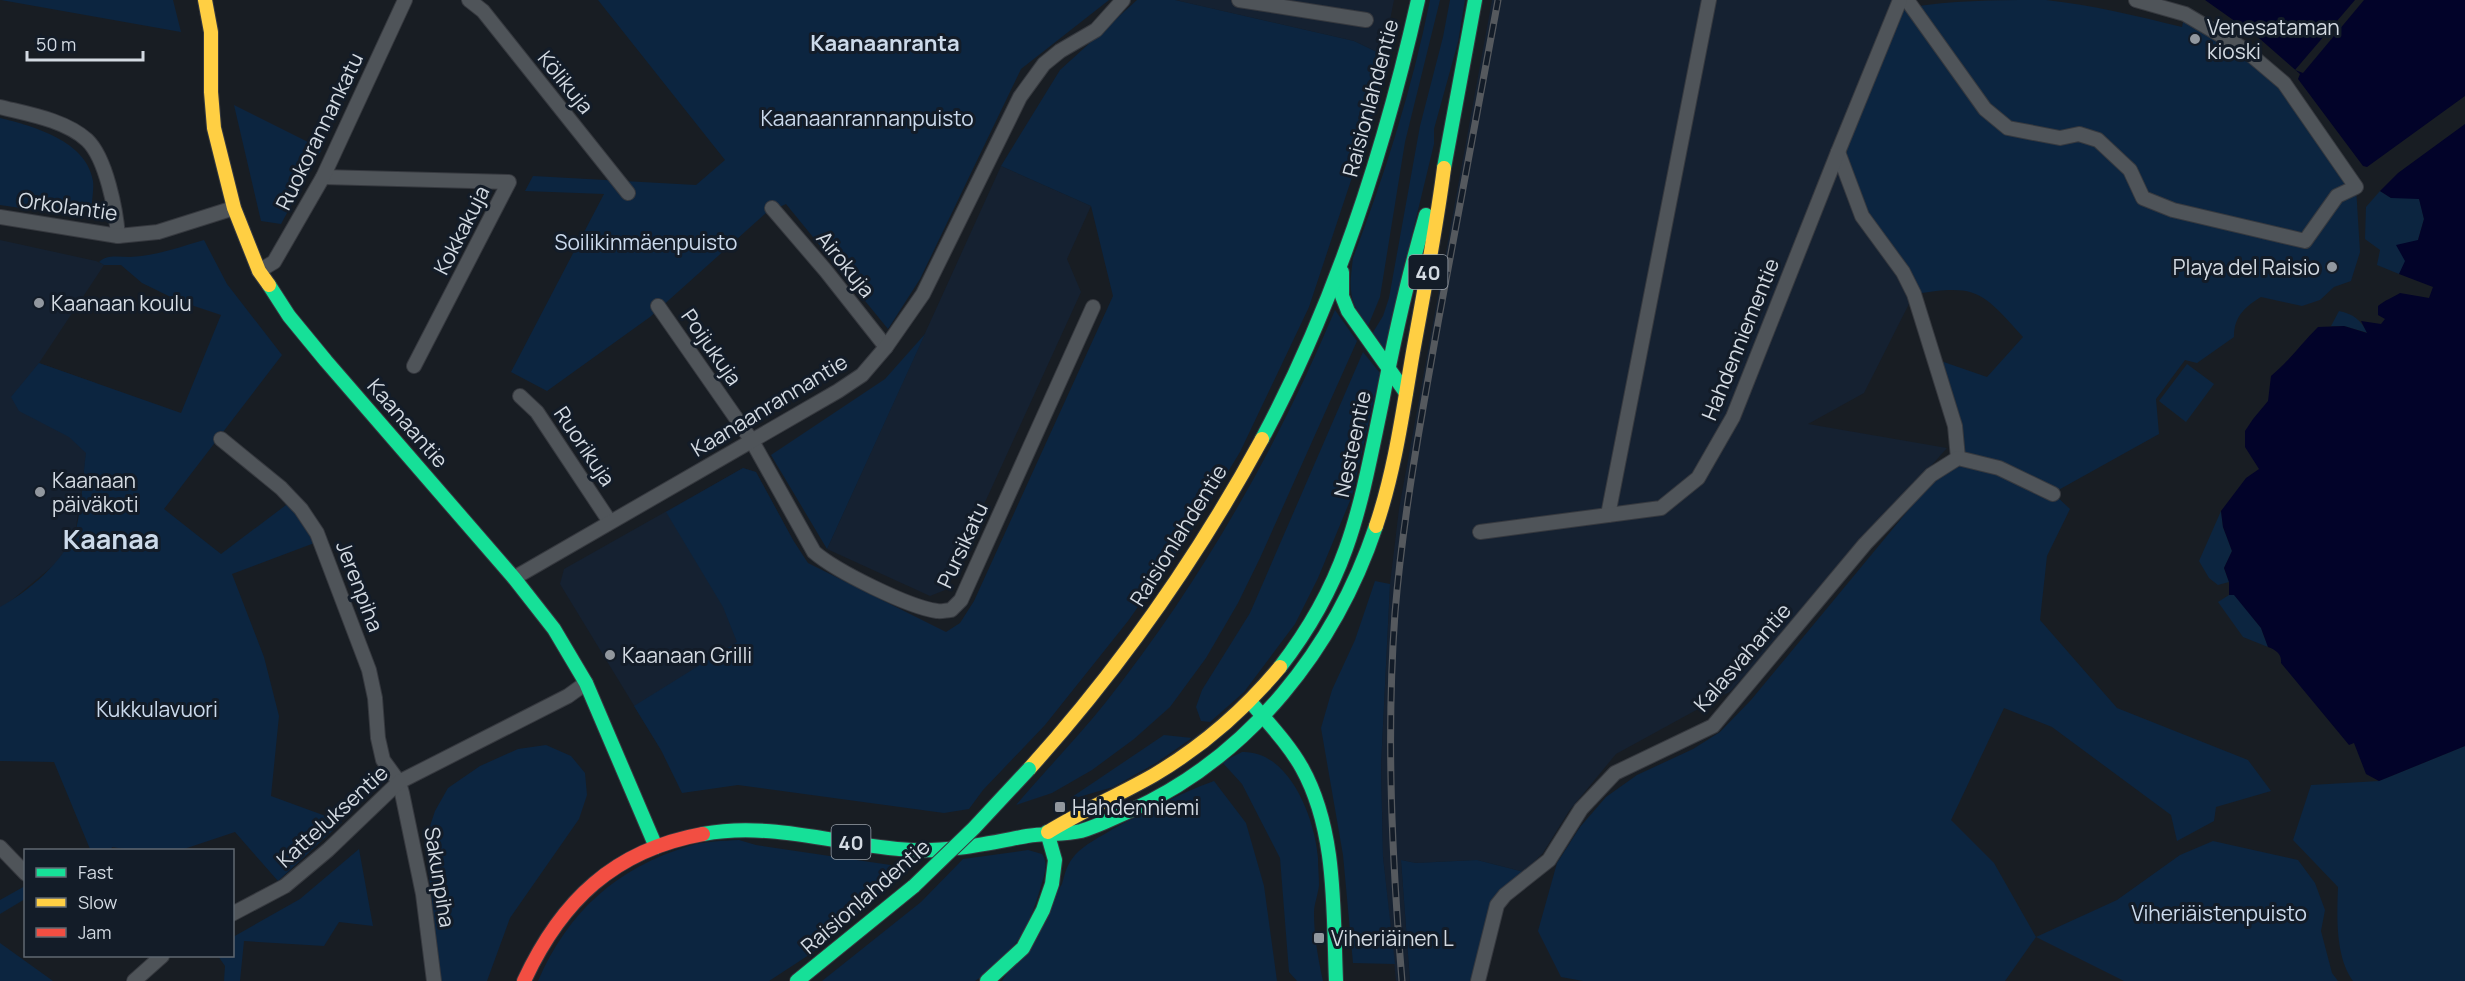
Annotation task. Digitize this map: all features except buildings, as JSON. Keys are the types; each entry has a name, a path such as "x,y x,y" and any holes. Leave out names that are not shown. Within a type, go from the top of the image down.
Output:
{"main road":[{"name":"Kaanaantie","path":"205,0 211,32 211,92 214,128 234,208 259,271 289,316 326,361 514,578 554,629 586,683 656,847"},
{"name":"Raisionlahdentie","path":"797,981 914,886 974,828 1029,769 1098,690 1135,642 1202,542 1282,399 1317,324 1343,258 1394,103 1418,0"},
{"name":"Nesteentie","path":"1262,717 1293,683 1338,616 1357,578 1380,517 1406,393 1436,229 1446,151 1475,0"},
{"name":"Nesteentie","path":"1249,700 1280,666 1312,622 1342,563 1360,509 1388,369 1423,227 1446,151"},
{"path":"1343,258 1341,296 1348,310 1406,393"},
{"path":"1249,700 1295,758 1307,777 1320,815 1329,857 1336,981"},
{"name":"40","path":"1047,832 1070,818 1121,794 1185,755 1249,700"},
{"name":"40","path":"524,981 544,940 578,896 610,871 656,847 705,832 736,829 932,850 976,846 1047,832 1076,832 1149,802 1202,770 1233,746 1262,717"},
{"path":"987,981 1012,960 1028,942 1041,914 1055,867 1054,851 1047,832"}],"street":[{"name":"Ruokorannankatu","path":"259,271 274,262 323,177 405,0"},
{"name":"Kölikuja","path":"470,0 483,11 628,193"},
{"name":"Kaanaanrannantie","path":"514,578 862,375 886,347 923,294 1020,97 1044,64 1060,51 1096,30 1124,0"},
{"path":"1239,0 1366,20"},
{"path":"1608,515 1709,0"},
{"name":"Hahdenniementie","path":"1480,532 1661,508 1698,478 1733,417 1900,0"},
{"path":"1907,0 1984,109 2008,128 2060,138 2079,134 2098,140 2130,170 2143,198 2173,210 2305,241 2337,196 2356,188 2337,157 2284,83 2244,49 2185,14 2136,0"},
{"path":"0,107 68,128 88,140 102,164 116,214 118,236"},
{"path":"1838,152 1862,216 1903,272 1914,294 1955,426 1958,458 1999,468 2053,494"},
{"name":"Kokkakuja","path":"323,177 509,182 414,366"},
{"name":"Orkolantie","path":"0,218 118,236 158,232 234,208"},
{"name":"Airokuja","path":"772,208 826,271 886,347"},
{"name":"Poijukuja","path":"658,306 752,441"},
{"name":"Pursikatu","path":"752,441 814,552 827,563 900,599 937,611 951,610 961,600 1093,307"},
{"name":"Ruorikuja","path":"520,396 537,412 610,522"},
{"name":"Jerenpiha","path":"221,439 281,488 301,508 317,533 369,670 383,760 399,782"},
{"name":"Kalasvahantie","path":"1478,981 1497,906 1505,895 1549,860 1581,809 1615,773 1713,726 1865,544 1931,475 1958,458"},
{"name":"Katteluksentie","path":"234,913 285,886 328,850 399,782 568,696 586,683"},
{"name":"Sakunpiha","path":"399,782 412,832 423,894 434,981"},
{"path":"0,847 24,872"},
{"path":"134,981 161,957"}],"shaded area":[{"path":"1175,0 1394,0 1383,55 1354,41"},
{"path":"1492,0 1900,0 1914,294 1864,393 1808,424 1947,448 1731,691 1616,754 1569,811 1543,853 1524,872 1477,860 1416,863 1401,860 1410,981 1396,981 1383,857 1381,766 1390,584 1399,509"},
{"path":"2205,0 2465,0 2465,96 2367,167 2363,166 2298,79 2300,74 2260,39"},
{"path":"2465,124 2465,746 2379,781 2366,774 2354,743 2349,745 2281,663 2278,653 2268,647 2261,628 2234,595 2229,595 2229,582 2224,568 2232,551 2223,527 2221,511 2246,478 2259,469 2245,447 2245,431 2268,401 2271,376 2318,327 2344,326 2367,333 2361,321 2381,324 2385,319 2378,315 2378,306 2400,293 2429,298 2433,287 2399,274 2405,261 2396,245 2418,240 2424,219 2419,199 2391,198 2380,191 2398,173"},
{"path":"1001,166 1091,206 1067,259 1081,292 945,590 930,596 827,549"},
{"name":"Kaanaan päiväkoti","path":"0,240 96,261 104,265 39,363 96,383 73,549 0,610"},
{"path":"743,468 756,472 793,540 690,768 661,750 560,584 564,569"}],"green space":[{"path":"1,0 173,0 181,32"},
{"name":"Kaanaanrannanpuisto","path":"598,0 1109,0 1021,69 920,279 888,329 786,204 766,213 650,317 547,391 511,372 604,194 525,191 533,176 696,185 725,160"},
{"path":"1137,0 1175,0 1354,41 1383,55 1375,108 1309,307 1240,452 1195,526 1128,621 1045,725 983,790 969,809 944,813 738,785 682,793 661,750 634,706 737,642 723,607 666,512 743,468 756,472 808,563 946,632 960,623 974,601 1113,296 1091,206 1001,166 1060,70"},
{"path":"1430,0 1440,0 1405,142 1380,297 1368,326 1353,302 1351,278 1353,258 1397,131"},
{"path":"1450,0 1465,0 1458,42 1434,129 1434,144 1397,297 1386,354 1372,334 1383,316 1389,298 1420,126"},
{"path":"1900,0 1912,7 1996,0 2046,0 2097,8 2182,27 2185,14 2284,83 2356,187 2360,252 2351,281 2334,287 2320,300 2302,306 2261,297 2255,301 2238,318 2234,337 2197,363 2185,360 2156,399 2159,434 2053,493 2070,509 2047,556 2040,620 2117,708 2248,760 2271,791 2216,807 2214,821 2177,841 2171,815 2052,727 2004,708 1951,820 1994,863 2036,937 2005,981 1583,981 1561,977 1538,931 1557,863 1580,827 1606,797 1637,775 1693,749 1720,732 1751,700 1915,502 1931,475 1958,458 1935,359 1987,377 2023,337 1997,309 1976,294 1952,290 1914,294 1862,216 1838,152"},
{"path":"234,105 322,149 281,224 261,221"},
{"path":"0,118 42,131 70,146 81,155 89,167 93,181 92,205 75,216 0,205"},
{"path":"2380,191 2391,198 2419,198 2424,219 2418,240 2399,274 2377,265 2380,250 2365,239 2366,207"},
{"name":"Kukkulavuori","path":"204,240 227,284 282,355 164,509 221,554 290,502 317,542 232,574 264,657 279,716 271,796 342,822 278,881 235,832 184,849 112,847 111,849 90,849 54,762 0,761 0,607 44,575 69,543 75,532 79,515 86,453 69,437 19,411 11,397 39,363 181,413 221,315 179,301 142,283 121,265 104,265 99,262 109,257 158,253"},
{"path":"1335,310 1357,341 1260,558 1238,603 1206,658 1170,707 1134,739 1092,770 1052,793 1016,805 1106,702 1140,657 1204,563 1234,514 1288,414"},
{"path":"2339,311 2356,318 2368,333 2344,326 2331,326"},
{"path":"925,334 827,549 771,455 885,379"},
{"path":"1363,352 1380,373 1352,496 1318,578 1295,624 1244,692 1210,722 1201,721 1196,707 1202,690 1250,613"},
{"path":"2187,364 2214,384 2186,422 2159,401"},
{"path":"2221,511 2223,527 2232,551 2224,568 2229,582 2218,585 2209,578 2199,561"},
{"path":"1375,581 1390,584 1381,766 1383,857 1395,964 1353,963 1343,855 1321,728 1332,690 1355,640"},
{"path":"2234,594 2261,628 2268,647 2243,637 2218,602"},
{"path":"1164,735 1192,738 1156,763 1113,787 1072,799 1072,797"},
{"path":"546,745 571,756 585,773 587,795 579,819 510,918 487,981 440,981 428,866 428,832 435,811 448,788 480,766 518,749"},
{"path":"2465,746 2465,981 2353,981 2343,960 2338,936 2338,887 2293,840 2311,785 2379,781"},
{"path":"1242,752 1259,754 1273,762 1286,774 1305,806 1316,842 1318,858 1319,882 1314,910 1323,981 1297,981 1289,972 1280,858 1242,784 1222,762"},
{"path":"1214,781 1246,823 1264,886 1277,981 1002,981 1062,884 1070,862 1079,851 1150,809"},
{"path":"739,840 756,845 911,868 812,953 769,981 538,981 564,934 597,896 617,880 663,855 689,846"},
{"name":"Viheriäistenpuisto","path":"2213,841 2298,860 2315,883 2325,910 2321,931 2332,973 2338,981 2124,981 2036,937 2117,900 2180,855"},
{"path":"359,849 373,926 339,922 324,946 244,941 240,981 224,981 225,966 219,957 234,957 234,936 300,899"},
{"path":"1028,850 1042,854 1046,866 1031,916 1010,951 975,981 822,981 921,902 963,859"},
{"path":"1401,860 1416,863 1477,860 1524,872 1502,892 1472,981 1410,981"},
{"path":"24,887 24,900 0,914 0,900"},
{"path":"0,943 53,981 0,981"}],"pier":[{"path":"2355,0 2364,0 2303,73 2295,70"}],"railway":[{"path":"1402,981 1395,889 1391,751 1392,659 1398,576 1425,395 1498,0"}],"traffic: fast":[{"path":"1262,439 1313,334 1355,225 1390,113 1418,0"},
{"path":"1444,168 1475,0"},
{"path":"1280,667 1322,603 1349,541 1366,476 1413,261 1426,215"},
{"path":"1342,272 1342,296 1348,311 1406,393"},
{"path":"269,285 289,316 326,361 514,578 554,629 586,683 656,847"},
{"path":"703,834 755,830 885,848 940,850 1034,835 1081,831 1132,810 1175,787 1214,760 1250,729 1283,694 1312,655 1337,614 1359,571 1376,526"},
{"path":"1254,706 1280,736 1302,768 1322,818 1331,872 1336,981"},
{"path":"914,886 974,828 1029,769"},
{"path":"987,981 1023,948 1043,910 1052,884 1055,860 1047,832"},
{"path":"797,981 914,886"}],"traffic: slow":[{"path":"205,0 211,32 211,92 214,128 234,208 259,271 269,285"},
{"path":"1376,526 1398,440 1444,168"},
{"path":"1029,769 1126,652 1184,570 1262,439"},
{"path":"1048,832 1154,775 1189,752 1237,712 1280,667"}],"traffic: jam":[{"path":"524,981 555,927 573,904 594,884 617,866 643,852 703,834"}],"place":[{"name":"Venesataman kioski","path":"2195,39"},
{"name":"Playa del Raisio","path":"2332,267"},
{"name":"Kaanaan koulu","path":"39,303"},
{"name":"Kaanaan päiväkoti","path":"40,492"},
{"name":"Kaanaan Grilli","path":"610,655"},
{"name":"Hahdenniemi","path":"1060,807"},
{"name":"Viheriäinen L","path":"1319,938"}],"district":[{"name":"Kaanaanranta","path":"885,43"},
{"name":"Kaanaa","path":"111,538"}],"park label":[{"name":"Soilikinmäenpuisto","path":"646,242"}]}
